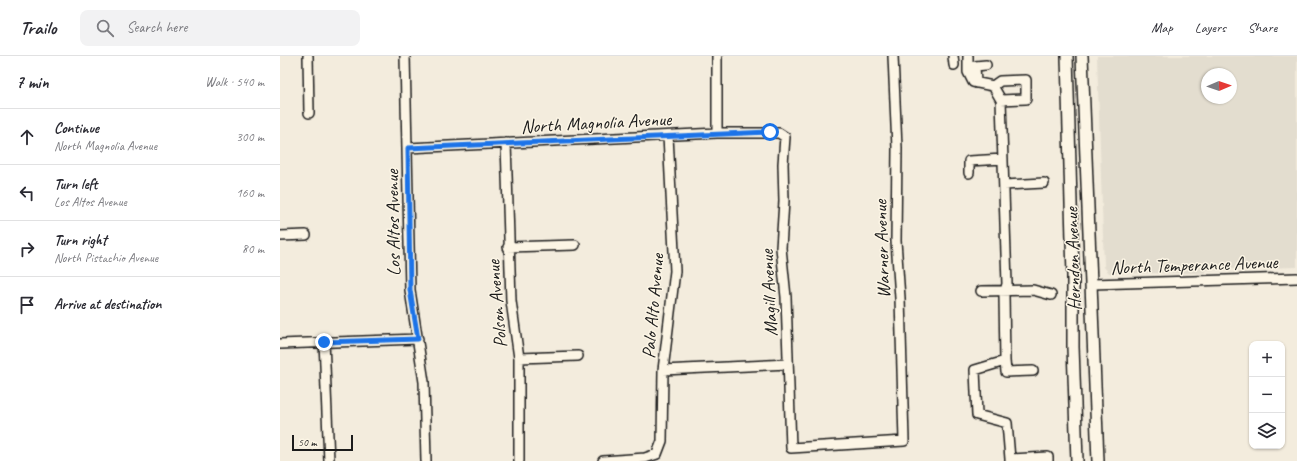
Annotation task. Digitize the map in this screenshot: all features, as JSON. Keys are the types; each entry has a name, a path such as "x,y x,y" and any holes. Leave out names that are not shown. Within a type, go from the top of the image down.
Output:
{"main road":[{"name":"Herndon Avenue","path":"1067,56 1074,276 1073,347 1077,461"},
{"path":"1075,56 1077,92 1086,140"},
{"name":"Herndon Avenue","path":"1082,56 1098,461"}],"street":[{"path":"308,56 309,113"},
{"name":"Los Altos Avenue","path":"405,56 410,290 424,382 426,461"},
{"path":"717,56 717,133"},
{"name":"Warner Avenue","path":"791,448 904,441 900,298 896,242 897,148 893,56"},
{"path":"968,56 968,72 974,82 993,86 1000,81 1026,80 1026,99 1000,100"},
{"path":"974,82 975,66 986,65"},
{"path":"993,86 1000,100 1003,159 1007,284 1004,295 1006,372 1033,371"},
{"name":"North Magnolia Avenue","path":"408,148 717,133 770,132 779,133 785,137"},
{"name":"Palo Alto Avenue","path":"603,461 645,458 657,454 662,441 663,370 675,271 668,136"},
{"name":"Magill Avenue","path":"785,137 783,164 784,201 781,248 786,296 791,448"},
{"name":"Polson Avenue","path":"506,143 508,247 511,301 518,358 519,461"},
{"path":"969,173 969,161 1003,159"},
{"path":"1004,184 1044,183"},
{"path":"280,236 306,235"},
{"path":"508,247 574,245"},
{"name":"North Temperance Avenue","path":"1092,284 1297,278"},
{"path":"981,291 1033,290 1051,296"},
{"path":"280,344 418,339"},
{"path":"324,342 329,461"},
{"path":"518,358 578,356"},
{"path":"1005,361 975,370 977,415 1007,423 1010,460 1048,457 1048,461"},
{"path":"663,370 788,364"}],"shaded area":[{"path":"1097,56 1297,56 1297,267 1205,270 1205,273 1109,273 1104,267"}],"route":[{"path":"324,342 418,339 412,310 410,290 408,148 717,133 770,132"}]}
